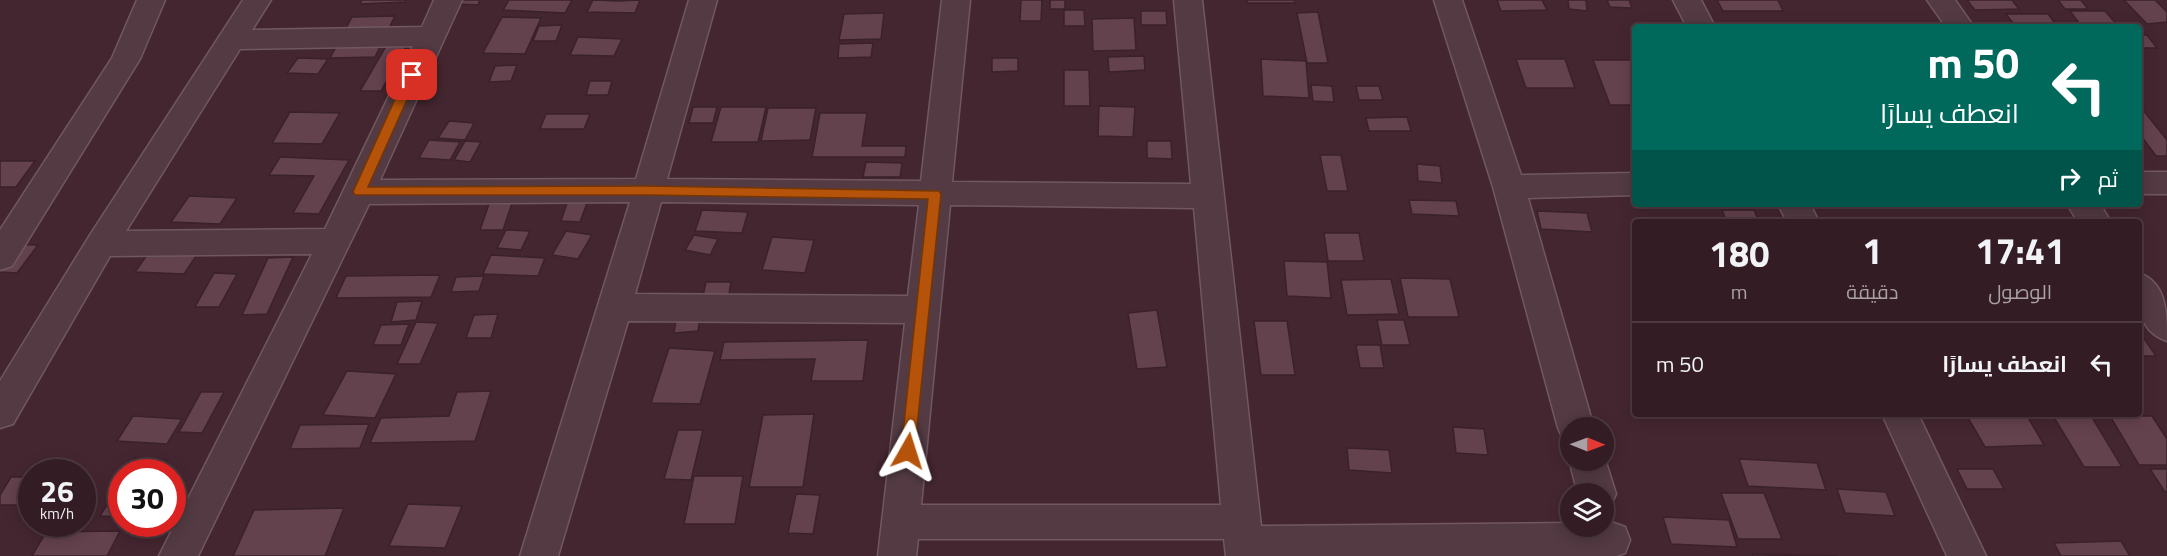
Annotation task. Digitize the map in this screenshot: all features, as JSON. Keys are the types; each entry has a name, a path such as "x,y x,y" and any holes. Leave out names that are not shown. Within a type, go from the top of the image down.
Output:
{"street":[{"path":"0,257 126,59 151,0"},
{"path":"0,413 101,244 257,0"},
{"path":"178,556 359,192 448,0"},
{"path":"539,556 615,307 703,0"},
{"path":"956,0 899,539 1244,541 1610,537"},
{"path":"1188,0 1244,541"},
{"path":"1448,0 1509,186 1573,417"},
{"path":"1687,0 1699,24"},
{"path":"1941,0 1958,24"},
{"path":"232,40 430,36"},
{"path":"2142,183 2167,183"},
{"path":"1509,186 1632,184"},
{"path":"359,192 647,190 1207,196"},
{"path":"101,244 335,240"},
{"path":"2142,290 2167,327"},
{"path":"615,307 923,310"},
{"path":"1901,417 1967,556"}],"building":[{"path":"362,0 406,0 405,2 360,4"},
{"path":"460,0 480,0 478,5 457,4"},
{"path":"509,0 572,0 565,13 503,10"},
{"path":"593,0 640,0 635,13 587,12"},
{"path":"1021,0 1042,0 1041,21 1020,21"},
{"path":"1050,0 1065,0 1065,9 1050,9"},
{"path":"1247,0 1294,0 1295,3 1247,3"},
{"path":"1497,0 1542,0 1547,10 1501,11"},
{"path":"1568,0 1586,0 1587,11 1569,9"},
{"path":"1607,0 1629,0 1632,8 1610,7"},
{"path":"1717,0 1778,0 1783,11 1723,11"},
{"path":"1967,0 2012,0 2019,9 1975,10"},
{"path":"2058,0 2081,0 2088,9 2065,9"},
{"path":"2124,0 2155,0 2167,12 2167,22 2147,24"},
{"path":"1064,10 1084,10 1085,26 1064,26"},
{"path":"1141,11 1166,11 1167,25 1141,25"},
{"path":"2070,11 2105,11 2116,24 2080,24"},
{"path":"1318,12 1328,63 1307,63 1297,13"},
{"path":"884,13 881,39 839,40 844,14"},
{"path":"2006,14 2048,14 2056,24 2014,24"},
{"path":"395,16 375,57 330,58 352,17"},
{"path":"502,17 541,18 525,54 483,53"},
{"path":"1134,18 1136,50 1093,51 1092,19"},
{"path":"562,25 556,41 533,41 539,26"},
{"path":"2142,35 2147,35 2157,48 2142,48"},
{"path":"578,37 622,39 614,56 570,55"},
{"path":"873,43 871,57 838,58 839,44"},
{"path":"386,46 406,46 381,91 360,91"},
{"path":"1144,56 1145,70 1109,72 1108,57"},
{"path":"298,58 328,59 318,74 287,73"},
{"path":"992,58 1018,58 1018,71 992,72"},
{"path":"1261,59 1306,61 1309,98 1263,96"},
{"path":"1516,59 1565,59 1575,88 1526,88"},
{"path":"1593,60 1632,60 1632,105 1610,105"},
{"path":"517,65 511,81 489,82 495,66"},
{"path":"1064,70 1089,70 1090,106 1064,106"},
{"path":"590,81 612,81 608,95 586,95"},
{"path":"1311,85 1332,86 1334,102 1313,101"},
{"path":"1356,86 1379,86 1383,100 1359,100"},
{"path":"1099,106 1135,107 1133,137 1098,136"},
{"path":"693,107 717,107 713,123 689,123"},
{"path":"721,107 766,107 758,142 711,142"},
{"path":"768,108 816,108 810,140 761,141"},
{"path":"2142,109 2167,140 2167,156 2156,156 2142,137"},
{"path":"290,112 340,113 322,144 272,143"},
{"path":"820,113 867,113 862,146 906,146 905,157 812,157"},
{"path":"546,114 590,114 584,129 540,129"},
{"path":"1407,117 1411,131 1369,131 1366,118"},
{"path":"449,121 474,123 465,140 438,138"},
{"path":"429,140 460,142 450,160 419,158"},
{"path":"465,141 481,142 470,162 454,160"},
{"path":"1147,141 1171,141 1172,159 1147,158"},
{"path":"1320,155 1341,155 1348,191 1327,191"},
{"path":"280,157 349,160 319,214 293,213 314,176 269,175"},
{"path":"0,161 35,161 16,187 0,187"},
{"path":"866,162 902,163 900,177 863,177"},
{"path":"1417,164 1440,166 1442,183 1418,181"},
{"path":"189,196 237,198 220,224 171,222"},
{"path":"1409,200 1456,201 1459,216 1412,214"},
{"path":"512,203 503,230 480,230 489,204"},
{"path":"567,203 587,203 580,222 561,221"},
{"path":"702,210 748,212 742,233 695,231"},
{"path":"1722,210 1754,210 1758,219 1726,219"},
{"path":"1537,211 1587,213 1592,232 1541,229"},
{"path":"506,230 530,231 521,250 497,248"},
{"path":"566,231 592,235 578,259 552,255"},
{"path":"1324,233 1359,233 1364,261 1328,261"},
{"path":"694,235 718,239 710,255 685,250"},
{"path":"772,237 814,240 805,273 762,270"},
{"path":"0,244 38,245 17,273 0,272"},
{"path":"154,245 202,247 184,274 135,272"},
{"path":"491,255 545,258 538,276 483,274"},
{"path":"293,257 267,314 242,315 268,258"},
{"path":"1284,261 1327,262 1331,298 1287,296"},
{"path":"214,273 237,274 219,307 195,307"},
{"path":"440,275 431,297 336,298 346,276"},
{"path":"484,276 479,291 451,292 456,277"},
{"path":"1400,278 1450,279 1459,317 1408,317"},
{"path":"1391,279 1399,314 1347,315 1341,280"},
{"path":"706,282 731,282 728,300 702,301"},
{"path":"422,301 416,320 391,322 397,302"},
{"path":"702,305 698,331 674,333 678,307"},
{"path":"1157,310 1167,367 1137,369 1128,313"},
{"path":"498,314 491,338 466,338 474,315"},
{"path":"1377,320 1404,320 1410,345 1382,345"},
{"path":"1254,321 1287,321 1295,375 1261,375"},
{"path":"416,322 438,323 420,364 397,364"},
{"path":"409,324 401,345 373,345 381,325"},
{"path":"2142,335 2156,356 2142,356"},
{"path":"868,340 863,381 811,381 815,359 720,360 724,342"},
{"path":"1356,345 1380,345 1384,368 1360,368"},
{"path":"669,348 715,351 700,404 651,403"},
{"path":"347,371 396,374 375,418 323,415"},
{"path":"491,391 475,441 370,443 381,418 449,416 457,392"},
{"path":"201,392 224,392 202,433 179,432"},
{"path":"814,414 803,487 749,487 763,415"},
{"path":"133,416 182,419 167,444 117,441"},
{"path":"2152,416 2167,439 2167,465 2139,465 2111,417"},
{"path":"1968,417 2028,417 2044,445 1985,447"},
{"path":"2054,417 2092,417 2122,467 2084,467"},
{"path":"369,424 360,448 290,449 300,425"},
{"path":"1453,427 1484,429 1488,455 1456,453"},
{"path":"678,430 703,430 691,480 664,479"},
{"path":"1347,448 1389,450 1392,473 1349,470"},
{"path":"1739,459 1817,463 1826,490 1748,486"},
{"path":"1957,469 1993,469 2004,489 1967,489"},
{"path":"2150,469 2167,469 2167,492 2165,492"},
{"path":"694,476 743,476 735,524 684,524"},
{"path":"11,477 18,477 18,505 0,505 0,495"},
{"path":"1837,489 1886,492 1895,516 1845,513"},
{"path":"1721,493 1764,493 1782,539 1738,539"},
{"path":"796,494 820,495 813,534 788,533"},
{"path":"108,503 108,516 100,516"},
{"path":"408,504 462,506 445,548 389,546"},
{"path":"344,508 325,556 233,556 254,510"},
{"path":"1663,517 1729,520 1737,547 1671,544"},
{"path":"96,531 108,531 108,537 117,537 107,556 32,556 43,537 96,537"},
{"path":"2121,541 2130,556 2061,556 2054,543"},
{"path":"1753,554 1837,556 1753,556"}],"route":[{"path":"412,75 359,192 647,190 935,194 908,451"}]}
